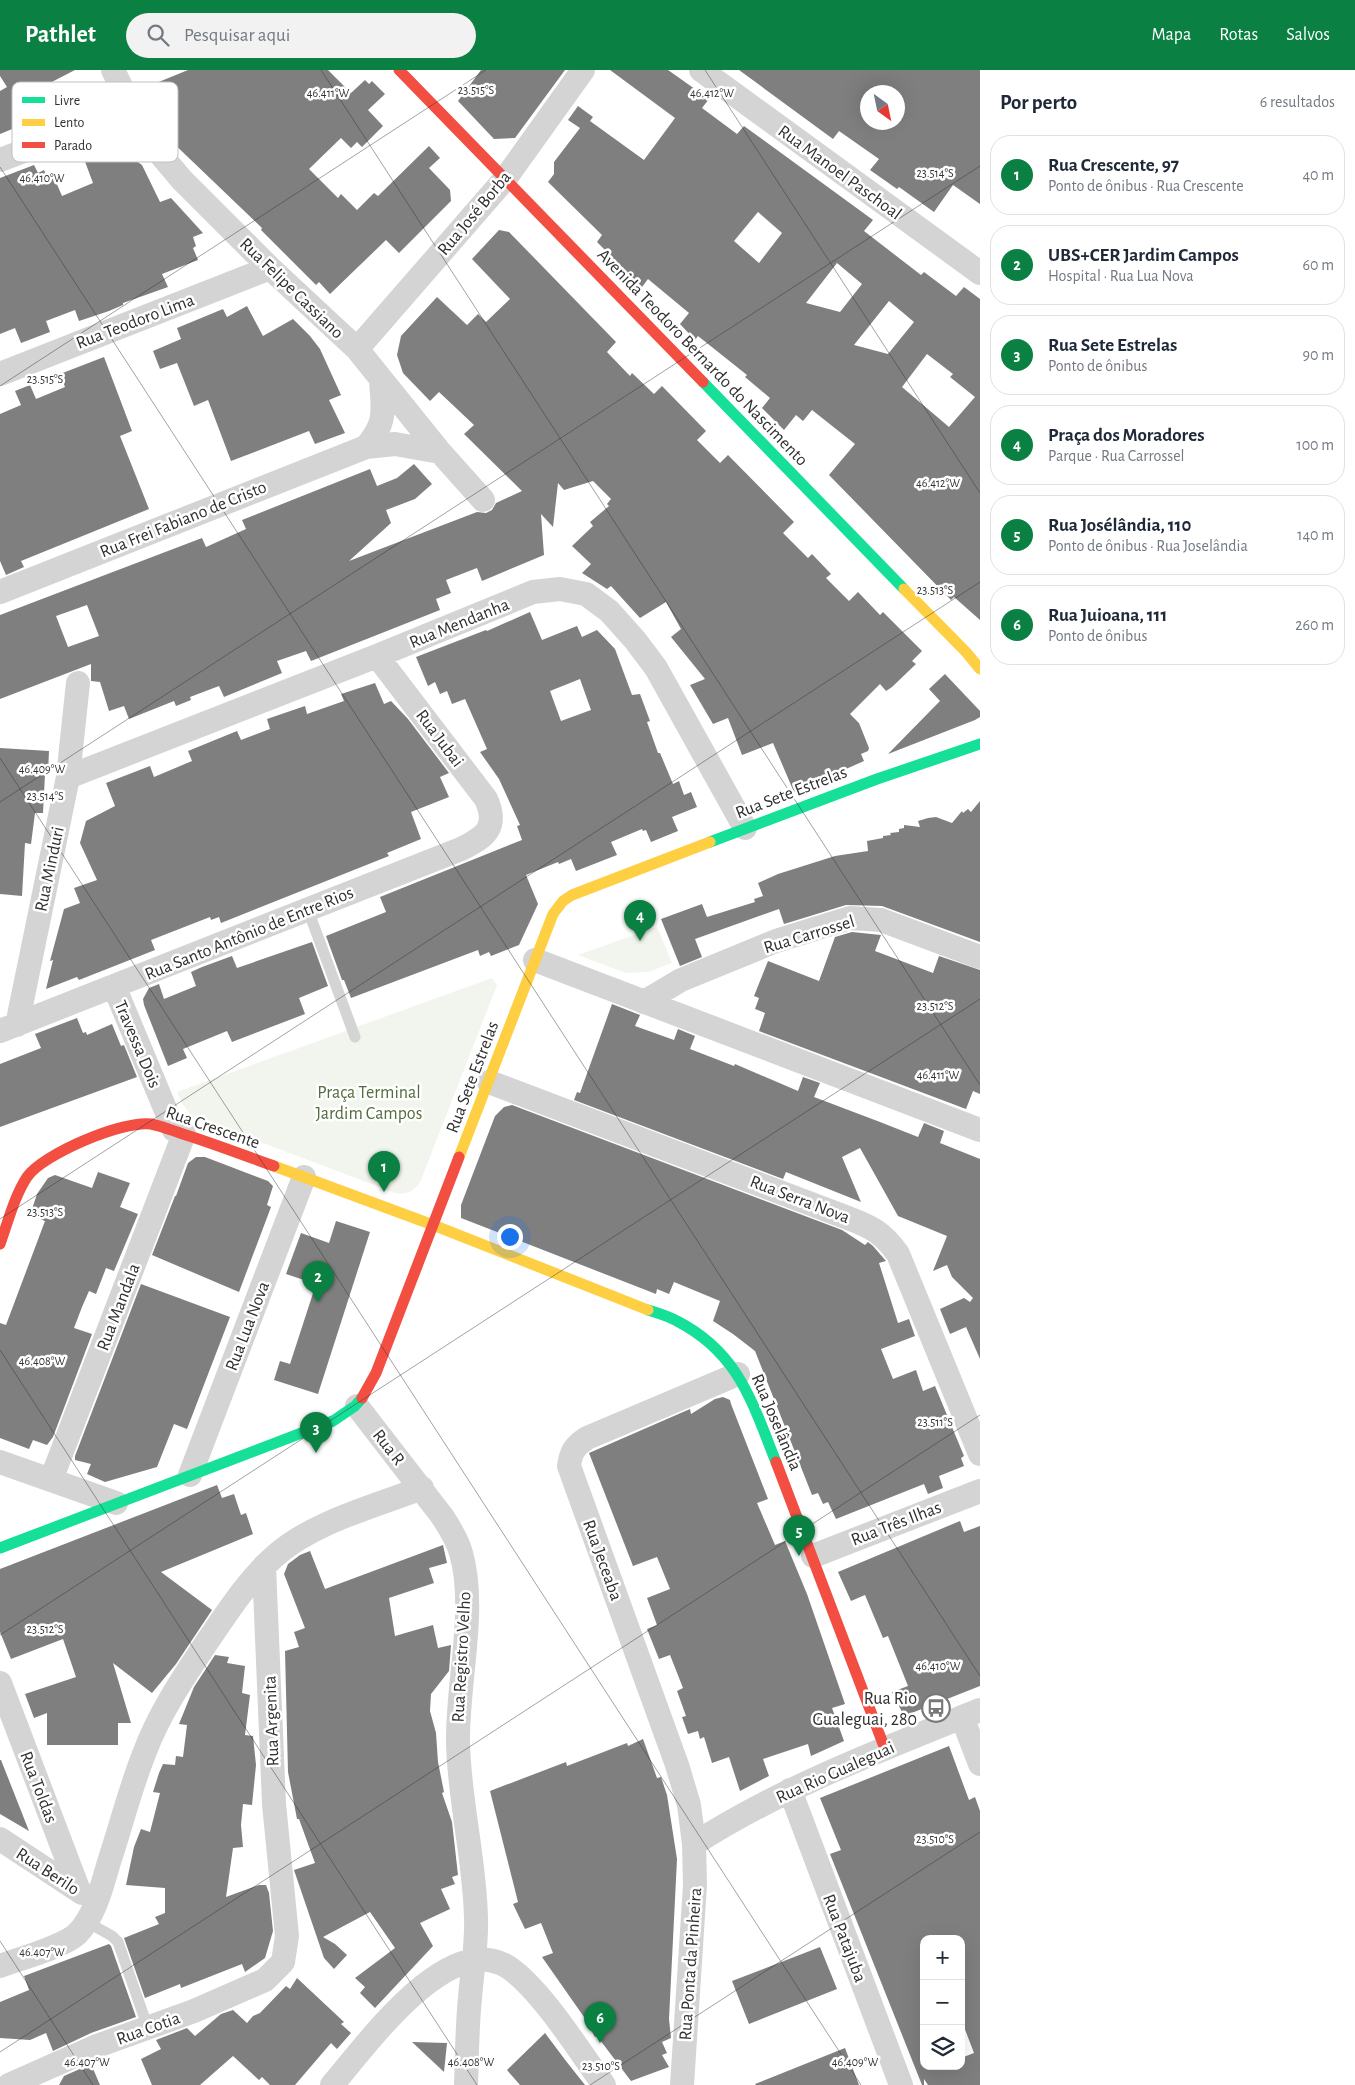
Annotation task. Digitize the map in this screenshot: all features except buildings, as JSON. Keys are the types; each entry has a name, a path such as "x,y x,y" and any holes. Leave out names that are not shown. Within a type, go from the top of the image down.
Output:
{"street":[{"name":"Rua Felipe Cassiano","path":"113,70 119,82"},
{"name":"Avenida Teodoro Bernardo do Nascimento","path":"399,70 953,638 980,669"},
{"name":"Rua José Borba","path":"357,350 505,179 584,70"},
{"name":"Rua Manoel Paschoal","path":"701,70 980,273"},
{"path":"0,160 12,155"},
{"name":"Rua Felipe Cassiano","path":"167,162 182,180 270,268 357,350 440,452 483,500"},
{"name":"Rua Teodoro Lima","path":"0,374 270,268"},
{"path":"366,447 379,429 383,419 384,408 381,380"},
{"name":"Rua Frei Fabiano de Cristo","path":"0,592 366,447 395,444 440,452"},
{"name":"Rua Mendanha","path":"68,777 377,656 533,592 560,590 586,594 609,611 656,668 745,828"},
{"name":"Rua Jubai","path":"377,656 486,799 492,815 491,824"},
{"name":"Rua Minduri","path":"8,1028 68,777 78,683"},
{"name":"Rua Sete Estrelas","path":"0,1548 333,1421 357,1406 376,1373 490,1082 553,914 563,901 572,895 745,828 872,781 980,744"},
{"name":"Rua Santo Antônio de Entre Rios","path":"8,1028 461,848 479,840 488,831 491,824"},
{"name":"Rua Carrossel","path":"644,1002 681,980 776,941 850,918 882,920 980,957"},
{"path":"535,960 980,1130"},
{"name":"Travessa Dois","path":"114,986 179,1132"},
{"name":"Rua Serra Nova","path":"490,1082 856,1221 871,1227 886,1238 898,1254 980,1454"},
{"name":"Rua Crescente","path":"0,1244 18,1194 28,1176 41,1163 58,1152 113,1130 132,1125 150,1124 179,1132 433,1225"},
{"name":"Rua Mandala","path":"51,1480 179,1132"},
{"name":"Rua Lua Nova","path":"190,1475 304,1177"},
{"name":"Rua Joselândia","path":"433,1225 677,1321 713,1345 738,1374 750,1399 813,1556 885,1749"},
{"name":"Rua Jeceaba","path":"694,1844 689,1805 677,1765 569,1466 570,1454 575,1446 587,1438 738,1374"},
{"name":"Rua R","path":"357,1406 422,1488"},
{"path":"0,1462 116,1504"},
{"path":"0,1966 76,1936 144,1753 163,1712 184,1676 222,1620 264,1566 276,1555 308,1533 422,1488"},
{"name":"Rua Registro Velho","path":"422,1488 454,1534 461,1554 466,1594 458,1720 458,1768 473,1875 476,1919 466,2085"},
{"name":"Rua Três Ilhas","path":"813,1556 980,1491"},
{"name":"Rua Argenita","path":"264,1566 274,1804 287,1936 283,1962"},
{"name":"Rua Toldas","path":"0,1683 87,1905"},
{"path":"971,1713 980,1764"},
{"name":"Rua Rio Gualeguai","path":"694,1844 749,1811 790,1790 971,1713"},
{"name":"Rua Patajuba","path":"790,1790 901,2085"},
{"name":"Rua Berilo","path":"0,1840 87,1905"},
{"name":"Rua Ponta da Pinheira","path":"682,2085 695,1885 694,1844"},
{"path":"332,2085 398,2009 422,1987 443,1971 461,1962 475,1959 492,1960 508,1967 522,1979 542,2000 604,2085"},
{"name":"Rua Cotia","path":"17,2084 97,2046 194,2011 265,1980 283,1962"}],"lane":[{"path":"308,910 355,1036"},
{"path":"87,1905 118,1942 148,2028"}],"green space":[{"path":"657,927 672,963 648,972 626,973 578,955"},
{"name":"Praça Terminal Jardim Campos","path":"492,978 497,985 421,1180 416,1187 407,1193 395,1193 192,1116 183,1105 177,1092"}],"traffic: fast":[{"path":"703,382 904,589"},
{"path":"710,842 877,779 980,744"},
{"path":"648,1310 674,1319 698,1334 715,1348 729,1364 741,1381 750,1399 776,1462"},
{"path":"0,1548 333,1421 355,1406 362,1398"}],"traffic: slow":[{"path":"904,589 966,652 980,669"},
{"path":"459,1157 553,914 563,901 572,895 710,842"},
{"path":"274,1166 433,1225 648,1310"}],"traffic: jam":[{"path":"399,70 703,382"},
{"path":"0,1244 18,1193 27,1177 36,1168 49,1158 84,1140 122,1127 138,1124 155,1125 274,1166"},
{"path":"362,1398 376,1373 459,1157"},
{"path":"776,1462 885,1749"}],"place":[{"name":"Praça dos Moradores","path":"640,941"},
{"name":"Rua Crescente, 97","path":"384,1192"},
{"name":"UBS+CER Jardim Campos","path":"318,1302"},
{"name":"Rua Sete Estrelas","path":"316,1453"},
{"name":"Rua Josélândia, 110","path":"799,1556"},
{"name":"Rua Rio Gualeguai, 280","path":"936,1708"},
{"name":"Rua Juioana, 111","path":"600,2043"}]}
